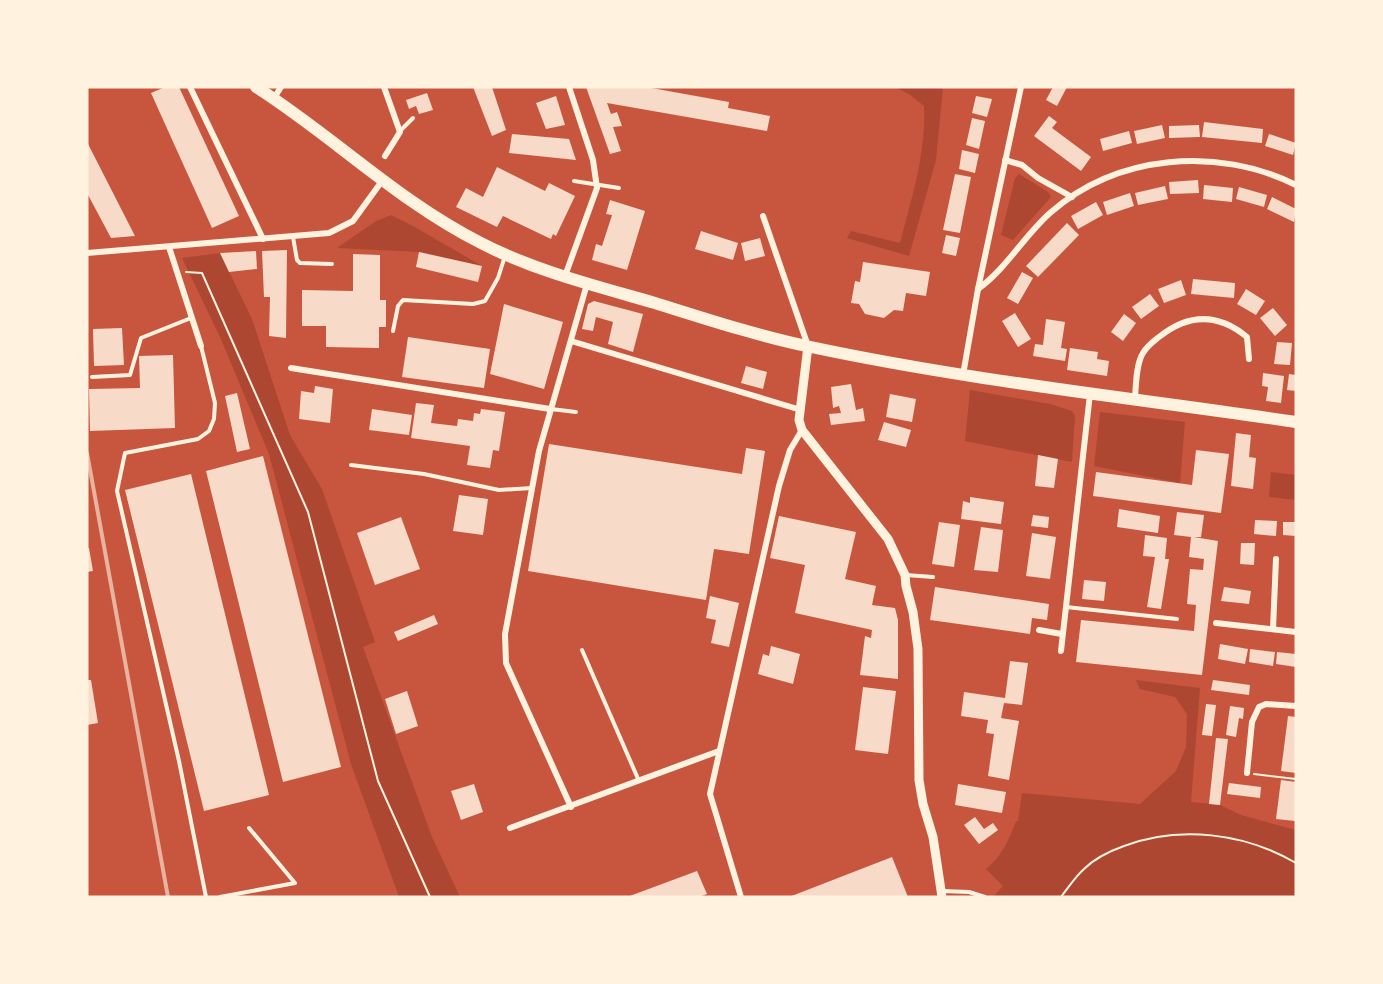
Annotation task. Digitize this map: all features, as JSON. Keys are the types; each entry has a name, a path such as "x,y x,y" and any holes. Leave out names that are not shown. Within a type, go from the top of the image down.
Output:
{"highway":[{"path":"256,87 274,98 382,181 455,230 505,255 565,276 808,346 963,376 1296,422"}],"street":[{"path":"190,87 263,239"},
{"path":"274,98 281,87"},
{"path":"384,87 400,132 385,156"},
{"path":"565,276 597,185 593,159 569,87"},
{"path":"963,376 978,289 1021,87"},
{"path":"1005,160 1022,165 1038,178 1072,197"},
{"path":"978,289 992,278 1017,247 1048,215 1072,197 1105,178 1124,171 1160,163 1208,162 1242,165 1296,185"},
{"path":"87,253 329,233 353,221 382,181"},
{"path":"764,216 808,346 799,420 802,430 888,539 905,575 918,649 919,780 923,804 933,837 942,894"},
{"path":"169,247 201,346"},
{"path":"572,807 506,663 505,634 539,451 587,283"},
{"path":"1135,398 1142,354 1150,344 1168,330 1186,320 1209,319 1233,325 1247,337 1249,359"},
{"path":"571,341 801,410"},
{"path":"291,368 550,409"},
{"path":"1060,651 1090,393"},
{"path":"741,897 710,794 780,486 790,450 802,430"},
{"path":"1273,629 1276,559"},
{"path":"1216,623 1296,632"},
{"path":"1039,630 1062,634"},
{"path":"1247,773 1252,722 1259,707 1266,704 1296,706"},
{"path":"510,828 719,751"}],"lane":[{"path":"400,132 413,118"},
{"path":"574,181 619,188"},
{"path":"293,237 297,260 300,263 332,264"},
{"path":"393,331 399,306 404,300 473,304 485,301 498,278 505,255"},
{"path":"92,377 130,375 141,338 192,317"},
{"path":"201,346 215,403 214,419 209,431 198,439 125,453 117,491 179,761 206,897"},
{"path":"550,409 576,412"},
{"path":"351,465 424,474 499,490 532,488"},
{"path":"905,575 933,577"},
{"path":"1065,607 1177,620"},
{"path":"582,650 640,781"},
{"path":"220,897 295,883 249,828"},
{"path":"942,894 969,892 985,897"}],"path":[{"path":"177,271 202,273 308,512 378,781 430,897"},
{"path":"1247,773 1296,780"},
{"path":"1061,897 1084,868 1109,852 1144,838 1178,834 1213,834 1253,844 1296,863"}],"shaded area":[{"path":"895,87 943,87 936,160 909,256 847,238 851,231 900,243 923,141 924,106 909,94"},
{"path":"1019,174 1048,192 1051,197 1013,240 1001,235 1015,178"},
{"path":"391,215 482,266 419,252 337,248 376,221"},
{"path":"220,253 252,319 290,435 322,489 375,642 363,647 432,837 460,897 399,897 351,764 269,454 220,337 182,258"},
{"path":"970,390 1050,404 1072,411 1075,416 1072,462 965,441"},
{"path":"1100,412 1185,422 1180,483 1094,466"},
{"path":"1271,472 1296,475 1296,500 1269,497"},
{"path":"1136,680 1200,688 1191,802 1220,805 1241,815 1296,830 1296,897 993,897 1003,886 986,869 1001,853 1018,821 1022,793 1140,804 1176,771 1186,747 1187,714 1175,697 1140,689"}],"building":[{"path":"165,87 179,87 239,216 212,228 151,93"},
{"path":"473,87 492,87 506,130 492,136"},
{"path":"586,87 646,87 729,102 728,108 770,116 767,131 607,103 611,114 617,112 622,126 613,127 621,151 610,154"},
{"path":"1053,87 1067,87 1057,106 1046,100"},
{"path":"427,93 433,110 419,114 416,106 409,109 406,100"},
{"path":"556,96 565,125 546,129 536,103"},
{"path":"976,96 992,99 987,117 972,113"},
{"path":"1049,116 1057,122 1052,128 1091,157 1081,171 1034,136"},
{"path":"972,118 985,121 979,149 966,145"},
{"path":"1204,122 1263,129 1262,143 1202,137"},
{"path":"1162,125 1165,138 1137,144 1134,131"},
{"path":"1199,125 1200,137 1169,138 1169,126"},
{"path":"1129,131 1132,143 1103,151 1100,139"},
{"path":"512,134 569,139 576,160 509,153"},
{"path":"1269,134 1296,143 1293,155 1265,146"},
{"path":"87,142 135,236 111,238 87,193"},
{"path":"962,150 979,154 975,173 959,169"},
{"path":"497,167 545,191 549,183 575,196 556,236 553,234 551,239 503,216 497,227 456,207 466,188 483,197"},
{"path":"955,174 971,177 960,233 943,230"},
{"path":"1198,180 1199,193 1170,194 1169,182"},
{"path":"1204,185 1233,188 1232,202 1203,199"},
{"path":"1165,186 1168,199 1138,205 1135,193"},
{"path":"1239,187 1267,195 1264,207 1236,199"},
{"path":"1130,193 1134,206 1107,215 1103,202"},
{"path":"1272,197 1296,209 1294,222 1267,209"},
{"path":"610,200 645,211 627,270 592,260 596,244 602,246 612,215 606,214"},
{"path":"1096,202 1103,215 1078,229 1071,216"},
{"path":"1067,223 1079,235 1038,277 1026,266"},
{"path":"701,231 738,243 733,260 695,249"},
{"path":"946,235 960,238 956,256 942,253"},
{"path":"760,238 765,256 745,261 741,243"},
{"path":"287,250 286,338 269,336 270,297 264,297 262,251"},
{"path":"256,251 257,269 229,272 220,253"},
{"path":"419,252 482,266 478,282 416,267"},
{"path":"353,254 380,255 380,300 386,300 386,327 379,327 379,348 326,347 326,326 302,326 302,290 353,291"},
{"path":"863,262 930,272 926,296 906,293 903,311 894,310 884,318 865,314 859,304 851,303 855,281 860,282"},
{"path":"1022,272 1033,278 1018,304 1007,298"},
{"path":"1193,279 1235,283 1234,298 1191,294"},
{"path":"1181,280 1186,295 1164,303 1158,289"},
{"path":"1246,289 1265,301 1256,315 1237,304"},
{"path":"1150,294 1159,306 1141,319 1132,307"},
{"path":"594,301 643,314 633,352 608,344 613,322 596,317 593,331 582,329 588,304"},
{"path":"504,304 563,322 544,389 490,374"},
{"path":"1273,308 1287,325 1275,336 1260,318"},
{"path":"1015,313 1031,339 1018,347 1002,321"},
{"path":"1124,314 1136,323 1123,341 1111,332"},
{"path":"1046,319 1065,322 1061,348 1067,349 1065,361 1033,356 1035,344 1043,345"},
{"path":"122,328 124,365 94,366 93,329"},
{"path":"408,337 490,349 484,388 402,377"},
{"path":"1277,342 1292,343 1290,365 1274,364"},
{"path":"1070,348 1098,352 1097,359 1109,361 1107,376 1067,370"},
{"path":"173,355 175,428 90,431 89,389 140,388 139,356"},
{"path":"746,366 767,372 763,389 741,383"},
{"path":"1263,373 1284,376 1281,403 1266,401 1268,387 1262,386"},
{"path":"1289,374 1296,375 1296,391 1287,390"},
{"path":"851,384 856,410 863,408 865,421 831,425 829,414 841,413 839,406 833,408 831,387"},
{"path":"315,386 333,389 330,423 299,419 301,391 314,393"},
{"path":"237,393 250,449 237,452 225,396"},
{"path":"890,394 916,399 912,422 886,417"},
{"path":"416,403 434,405 431,423 457,426 458,419 473,421 474,413 480,414 481,409 505,412 499,451 493,450 490,468 467,465 470,446 411,438"},
{"path":"372,409 412,415 409,435 369,430"},
{"path":"884,422 911,430 906,447 878,440"},
{"path":"1236,433 1251,435 1249,457 1256,458 1253,489 1231,486"},
{"path":"549,444 742,474 746,448 765,451 749,554 714,549 706,600 528,571"},
{"path":"1196,450 1229,454 1221,513 1093,496 1096,472 1192,485"},
{"path":"1038,455 1058,459 1054,488 1035,486"},
{"path":"263,456 341,767 283,782 206,471"},
{"path":"191,474 269,795 204,811 125,490"},
{"path":"459,495 488,499 483,535 453,531"},
{"path":"970,497 1004,502 1001,524 961,519 963,501 970,503"},
{"path":"1119,509 1160,516 1158,533 1117,527"},
{"path":"1177,512 1204,515 1201,537 1194,537 1218,541 1202,675 1076,662 1081,620 1194,631 1196,605 1187,604 1190,569 1203,570 1204,559 1189,557 1191,537 1174,535"},
{"path":"1033,515 1049,517 1048,528 1031,526"},
{"path":"779,516 856,532 845,579 876,586 872,605 895,608 898,620 898,679 860,675 865,636 871,638 872,630 795,613 805,565 770,558"},
{"path":"401,517 420,569 375,585 357,533"},
{"path":"1255,520 1277,521 1276,536 1254,534"},
{"path":"939,522 960,525 954,567 932,564"},
{"path":"1283,522 1296,522 1296,536 1283,535"},
{"path":"981,527 1003,530 998,572 974,570"},
{"path":"1032,533 1056,537 1050,579 1026,576"},
{"path":"1145,535 1167,538 1165,559 1169,559 1161,609 1147,607 1155,557 1143,556"},
{"path":"1241,543 1255,543 1254,565 1240,564"},
{"path":"87,548 89,548 93,571 87,572"},
{"path":"1084,580 1106,582 1104,601 1082,599"},
{"path":"935,587 1049,604 1047,620 1032,618 1030,634 930,620"},
{"path":"1224,587 1251,591 1249,604 1221,601"},
{"path":"710,596 739,603 729,647 711,643 716,620 706,618"},
{"path":"434,615 438,624 398,641 394,632"},
{"path":"1220,644 1248,649 1245,664 1218,659"},
{"path":"771,646 800,654 793,684 758,674 763,654 769,656"},
{"path":"1250,649 1275,652 1273,666 1249,662"},
{"path":"1277,652 1296,654 1296,667 1276,664"},
{"path":"1010,661 1028,663 1022,705 1004,703 1001,718 1019,721 1009,780 988,776 994,734 986,733 988,720 961,716 964,692 1005,698"},
{"path":"87,680 91,680 98,723 87,725"},
{"path":"1213,680 1250,685 1249,695 1211,690"},
{"path":"863,687 896,691 888,754 855,750"},
{"path":"407,691 418,726 396,734 385,699"},
{"path":"1206,704 1216,705 1212,736 1202,735"},
{"path":"1230,706 1244,708 1243,719 1239,718 1236,737 1226,735"},
{"path":"1288,716 1296,717 1296,773 1281,771"},
{"path":"1216,738 1228,739 1220,805 1209,804"},
{"path":"1281,780 1296,782 1295,821 1276,819"},
{"path":"1229,783 1261,787 1260,798 1227,794"},
{"path":"474,784 483,812 461,820 451,791"},
{"path":"958,784 1006,792 1002,813 955,805"},
{"path":"975,817 984,829 993,823 998,830 979,844 964,825"},
{"path":"892,857 908,897 789,897"},
{"path":"697,871 707,894 699,897 627,897"}],"railway":[{"path":"87,453 168,897"}]}
